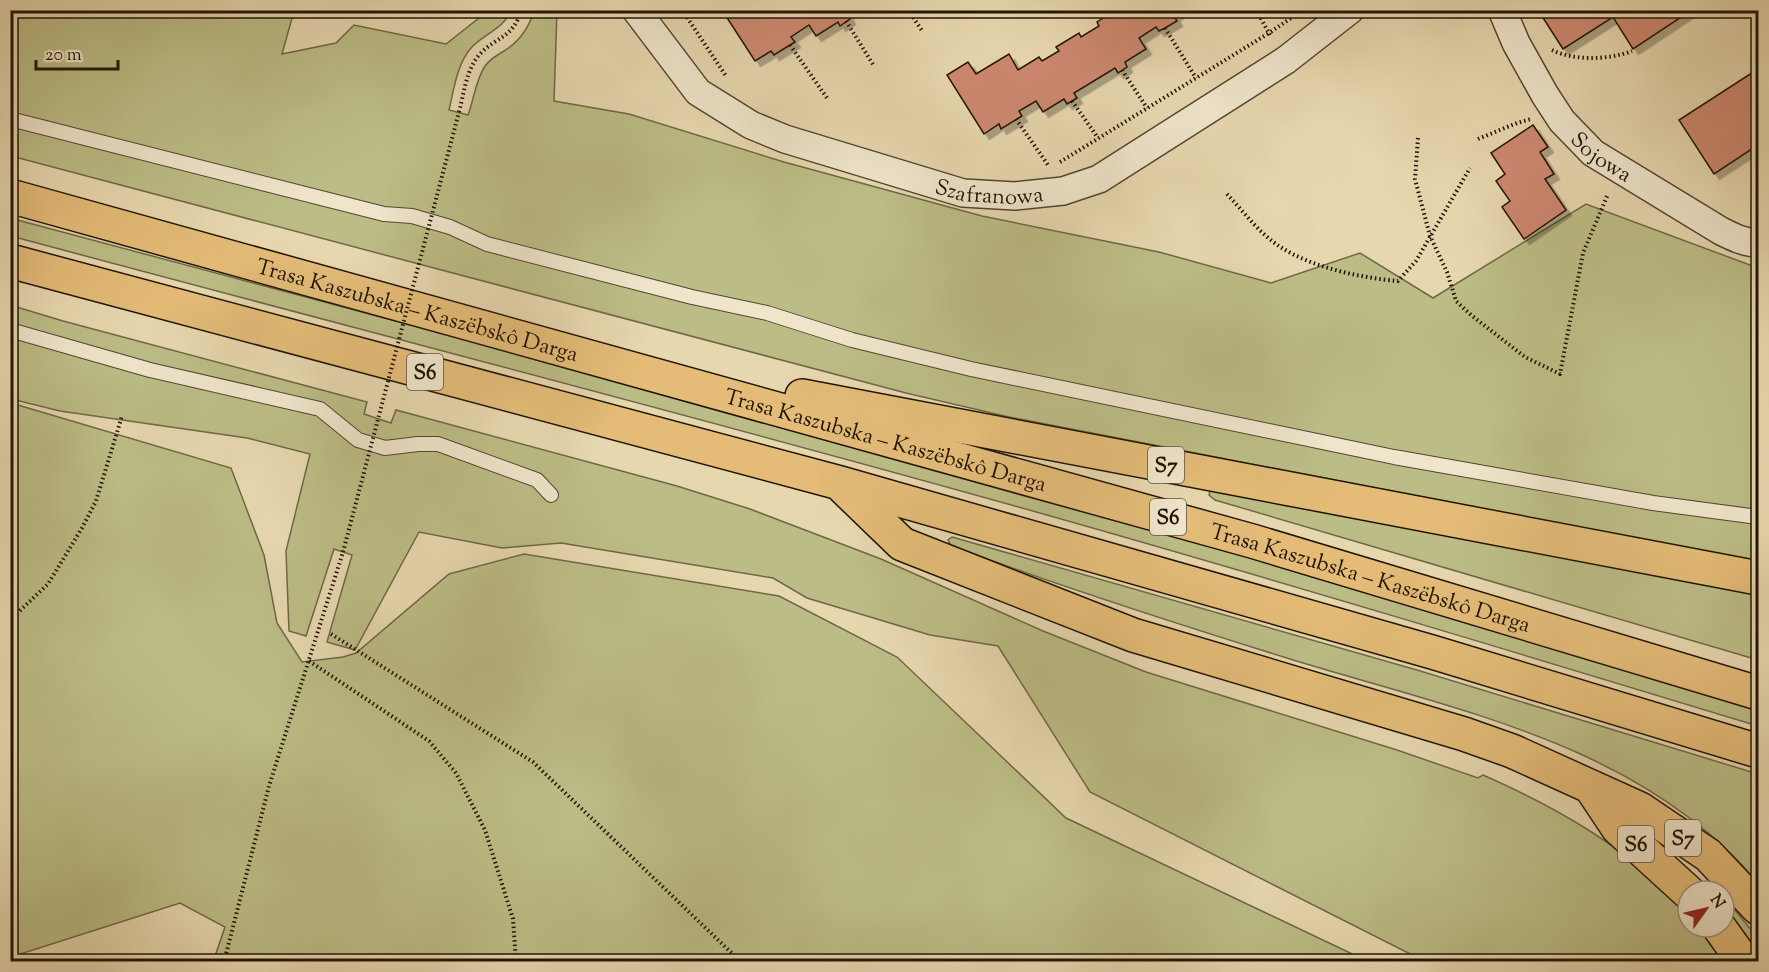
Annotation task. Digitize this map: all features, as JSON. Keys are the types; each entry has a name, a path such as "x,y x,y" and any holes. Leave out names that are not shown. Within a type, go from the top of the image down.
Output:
{"highway":[{"name":"Trasa Kaszubska – Kaszëbskô Darga","path":"10,196 1252,541 1758,693"},
{"name":"S6","path":"10,261 840,483 1432,652 1758,751"},
{"name":"S7","path":"574,353 1758,578"},
{"name":"S6","path":"840,483 902,544 1133,635 1464,734 1512,751 1592,789 1618,828 1676,881"},
{"name":"S7","path":"1592,789 1641,809 1708,855 1758,908"},
{"path":"1728,939 1744,962"}],"street":[{"name":"Szafranowa","path":"636,10 699,92 752,125 785,139 963,193 1015,196 1063,191 1099,179 1286,60 1350,10"},
{"name":"Sojowa","path":"1502,10 1516,43 1545,96 1558,115 1593,153 1721,231 1739,239 1758,243"}],"lane":[{"path":"10,119 384,214 412,216 450,227 488,244 692,297 767,313 852,340 971,369 1394,457 1641,501 1758,517"},
{"path":"10,330 150,370 320,409 358,440 386,448 438,444 537,480 551,495"}],"path":[{"path":"224,962 269,786 343,552 468,75 478,56 509,34 522,10"},
{"path":"681,10 729,80"},
{"path":"908,10 923,32"},
{"path":"1059,162 1269,33 1256,10"},
{"path":"846,21 874,66"},
{"path":"1165,28 1196,78"},
{"path":"790,45 827,98"},
{"path":"1544,46 1564,56 1598,57 1632,51"},
{"path":"1122,70 1147,108"},
{"path":"1072,101 1098,138"},
{"path":"1478,139 1517,123 1558,115"},
{"path":"1016,119 1050,168 1039,171"},
{"path":"1418,138 1415,179 1430,236 1447,272 1456,301 1526,357 1560,374 1584,253 1619,169"},
{"path":"1227,194 1278,245 1302,259 1350,273 1398,281 1416,261 1470,168"},
{"path":"10,620 48,584 87,519 96,501 122,416"},
{"path":"331,634 533,762 741,962"},
{"path":"309,661 429,741 456,773 485,830 513,919 516,962"}],"green space":[{"path":"10,11 294,11 282,54 336,43 354,25 446,44 488,11 511,11 498,27 471,48 459,69 449,110 468,115 479,77 487,64 519,39 534,11 557,11 554,101 629,114 784,162 982,216 1159,252 1271,283 1360,253 1433,298 1586,204 1758,268 1758,562 1009,417 906,393 11,156"},
{"path":"10,218 553,363 1257,558 1758,708 1758,726 1015,506 639,403 11,236"},
{"path":"10,305 367,402 364,414 391,423 396,410 677,486 750,509 881,559 1043,631 1146,672 1397,750 1478,778 1483,775 1539,802 1592,832 1642,868 1676,900 1676,939 1711,939 1728,961 1424,961 1090,792 998,646 930,635 807,598 773,578 561,543 502,548 419,532 355,650 327,642 352,555 334,549 306,636 289,631 286,551 310,454 247,438 60,411 11,399"},
{"path":"11,403 231,468 264,555 277,623 302,662 343,657 356,653 449,574 524,554 779,596 897,657 1066,818 1367,961 213,962 225,927 180,903 11,957"},
{"path":"1210,491 1758,595 1758,660 1215,500 1209,495"},
{"path":"952,537 1417,670 1758,774 1758,883 1711,836 1659,797 1602,764 1542,738 1480,716 1290,659 1079,591 954,547 948,540"},
{"path":"1736,911 1758,938 1758,960 1736,930"}],"building":[{"path":"722,10 853,10 847,14 850,19 840,26 838,22 816,36 809,25 791,37 795,42 774,55 771,51 755,61"},
{"path":"1115,10 1183,10 1174,16 1177,21 1159,31 1156,27 1139,38 1146,49 1125,62 1127,67 1118,73 1115,68 1074,93 1077,98 1067,104 1064,99 1043,112 1036,101 1019,111 1022,116 1001,129 999,124 984,134 947,75 968,62 976,74 1009,54 1018,70 1039,57 1042,61 1059,51 1056,47 1079,33 1081,37 1099,26 1097,22"},
{"path":"1538,10 1692,10 1633,49 1613,17 1563,49"},
{"path":"1758,69 1758,145 1714,174 1679,120"},
{"path":"1533,125 1548,147 1540,152 1554,174 1545,179 1566,210 1524,239 1502,207 1510,201 1496,181 1505,174 1491,153"}]}
